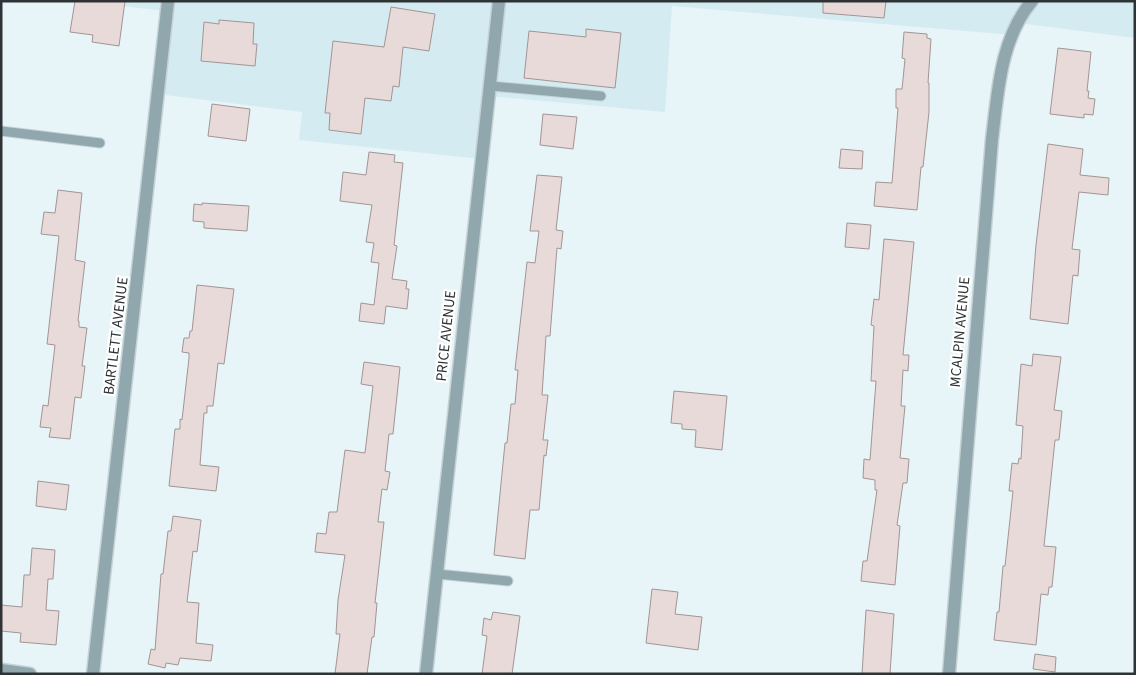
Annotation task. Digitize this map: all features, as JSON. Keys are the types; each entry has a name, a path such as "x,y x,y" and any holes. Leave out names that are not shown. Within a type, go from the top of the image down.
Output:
{"street":[{"name":"BARTLETT AVENUE","path":"93,674 168,1"},
{"name":"PRICE AVENUE","path":"426,674 499,1"},
{"name":"MCALPIN AVENUE","path":"949,674 993,130 1004,57 1009,41 1032,1"},
{"path":"1,670 30,674"}],"lane":[{"path":"491,86 601,96"},
{"path":"1,131 100,142"},
{"path":"437,574 508,582"}],"shaded area":[{"path":"72,1 1135,1 1135,38 1019,23 1013,35 672,6 665,112 489,96 482,159 299,140 302,112 158,94 167,11"}],"building":[{"path":"75,1 125,1 119,46 92,42 93,35 70,32"},
{"path":"823,1 886,1 884,18 823,13"},
{"path":"391,7 435,14 429,51 403,47 399,87 393,86 391,101 365,98 361,134 329,130 330,113 325,113 333,41 384,47"},
{"path":"219,20 254,23 253,44 257,44 255,66 201,61 204,22 219,24"},
{"path":"586,29 621,33 615,88 524,78 529,31 586,37"},
{"path":"904,32 927,34 927,38 931,39 928,83 929,112 917,210 874,206 876,182 892,183 898,108 896,108 896,89 902,89 905,59 902,58"},
{"path":"1058,48 1091,52 1087,91 1089,91 1088,98 1095,99 1093,115 1084,114 1084,118 1050,114"},
{"path":"212,104 250,109 246,141 208,136"},
{"path":"543,114 577,117 573,149 540,145"},
{"path":"1048,144 1083,149 1080,175 1109,178 1108,195 1079,192 1072,249 1080,250 1078,276 1073,275 1068,324 1030,319 1036,245"},
{"path":"841,149 863,151 862,169 839,168"},
{"path":"369,152 395,155 394,162 403,163 394,245 397,246 392,279 407,281 406,289 409,289 407,309 386,306 384,324 359,321 361,303 374,305 379,263 371,262 374,243 366,242 372,205 340,201 343,172 366,175"},
{"path":"537,175 562,177 556,230 563,231 561,249 557,248 550,336 546,336 542,395 548,395 543,440 548,440 546,456 544,455 539,510 530,510 525,559 494,555 505,443 507,443 511,404 515,404 518,370 515,370 527,262 535,263 539,231 530,231"},
{"path":"58,190 82,193 75,260 85,262 78,321 79,327 87,328 82,366 85,366 81,398 75,397 70,439 49,437 51,428 40,427 43,405 48,406 55,345 47,344 59,236 41,234 44,212 55,213"},
{"path":"202,203 249,206 247,231 204,228 204,222 193,221 194,204 202,205"},
{"path":"847,223 871,225 869,249 845,247"},
{"path":"884,239 914,242 903,355 909,355 908,371 903,370 901,406 905,406 900,458 909,459 907,483 903,483 897,525 900,526 895,585 861,581 863,561 867,561 877,490 875,490 875,480 863,478 864,459 870,460 876,381 871,381 874,326 871,325 874,299 879,300"},
{"path":"197,285 234,289 224,364 218,363 213,406 207,406 207,413 204,413 200,465 219,467 216,491 169,486 175,429 180,429 180,419 182,420 189,358 189,353 182,352 184,338 189,338 190,331 192,331"},
{"path":"1033,354 1061,357 1054,410 1062,411 1059,440 1055,440 1044,546 1056,547 1052,587 1049,587 1048,595 1041,594 1036,645 994,640 997,612 999,612 1003,566 1005,566 1013,491 1009,491 1012,463 1018,464 1019,458 1021,459 1023,426 1016,425 1021,364 1032,366"},
{"path":"364,362 400,367 393,434 389,434 385,471 390,472 387,490 382,489 378,522 384,522 375,603 377,603 374,637 372,637 367,674 335,674 340,634 336,634 338,600 345,555 315,552 317,533 326,534 329,512 337,512 345,450 365,453 373,386 361,384"},
{"path":"674,391 727,396 722,450 695,447 696,430 682,429 682,424 671,423"},
{"path":"38,481 69,485 66,510 36,506"},
{"path":"173,516 201,520 197,552 193,551 187,602 199,603 196,643 213,645 211,661 180,658 178,665 166,663 165,668 148,664 151,649 155,650 161,574 163,574 168,531 171,531"},
{"path":"32,548 55,550 53,579 48,579 46,610 59,611 56,645 20,642 21,633 1,631 1,605 22,607 24,575 30,575"},
{"path":"652,589 678,592 675,614 702,617 698,650 646,643"},
{"path":"866,610 894,614 890,674 862,674"},
{"path":"493,612 520,616 512,674 482,674 487,636 482,635 484,618 491,620"},
{"path":"1035,654 1056,657 1055,672 1033,669"}]}
